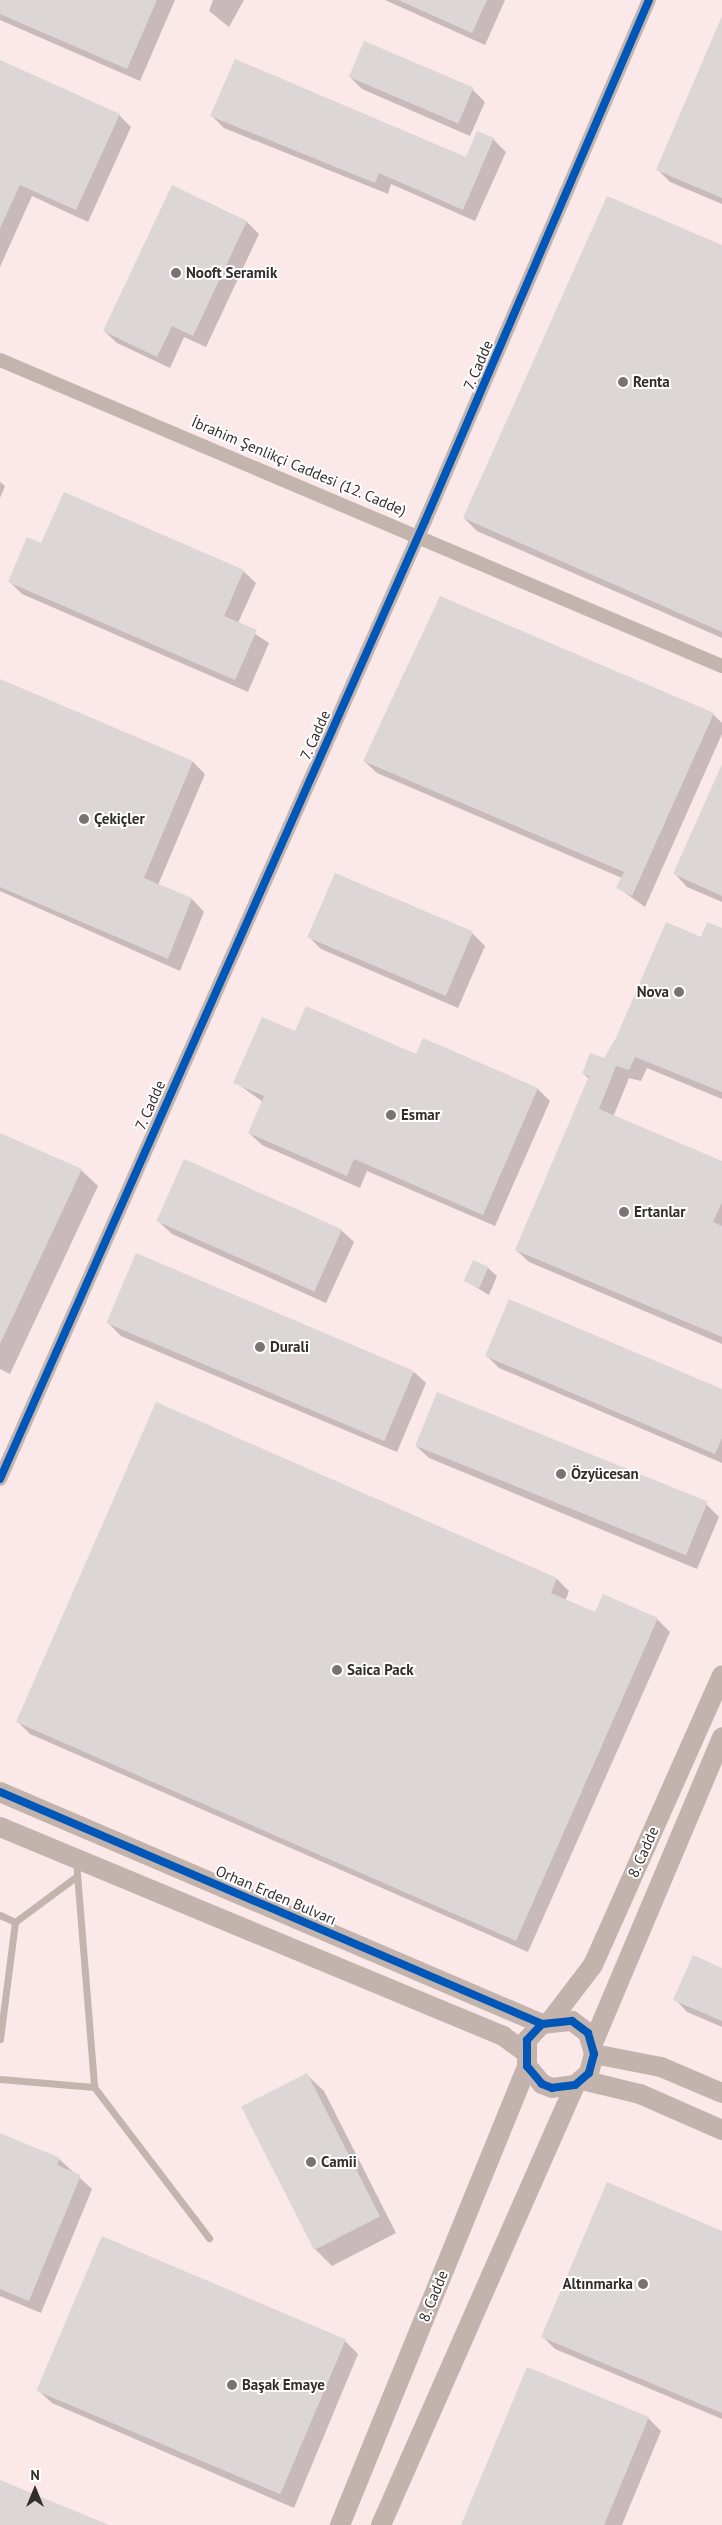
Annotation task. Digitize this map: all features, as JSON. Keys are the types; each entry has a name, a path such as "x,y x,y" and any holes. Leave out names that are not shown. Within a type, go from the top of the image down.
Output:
{"street":[{"name":"7. Cadde","path":"0,1479 419,534 649,0"},
{"name":"İbrahim Şenlikçi Caddesi (12. Cadde)","path":"0,360 419,534 722,666"},
{"name":"8. Cadde","path":"546,2022 593,1965 722,1675"},
{"name":"8. Cadde","path":"593,2048 722,1736"},
{"name":"Orhan Erden Bulvarı","path":"0,1792 546,2022 572,2021 593,2048"},
{"path":"0,1827 77,1867 503,2036 526,2059 542,2084 552,2088 579,2082 640,2094 722,2130"},
{"path":"526,2059 546,2022"},
{"path":"381,2525 593,2048 661,2067 722,2093"},
{"name":"8. Cadde","path":"340,2525 526,2059"}],"lane":[{"path":"0,2039 15,1922 77,1867"},
{"path":"77,1867 94,2087 209,2238"},
{"path":"0,1915 15,1922"},
{"path":"0,2079 94,2087"}],"shaded area":[{"path":"0,0 722,0 722,2525 0,2525"}],"building":[{"path":"0,0 157,0 127,69 0,14"},
{"path":"398,0 487,0 472,33"},
{"path":"722,16 722,198 656,170"},
{"path":"364,41 474,87 458,123 349,77"},
{"path":"235,59 466,157 477,131 494,138 463,210 379,173 375,183 210,116"},
{"path":"0,60 120,114 76,210 20,185 0,228"},
{"name":"Nooft Seramik","path":"172,185 247,221 193,336 172,326 157,357 103,331"},
{"name":"Renta","path":"607,196 722,245 722,632 463,518"},
{"path":"64,492 244,570 224,616 257,630 235,680 8,582 27,537 41,543"},
{"path":"440,596 714,713 632,896 616,888 624,872 363,761"},
{"name":"Çekiçler","path":"0,679 193,761 144,878 192,898 168,959 0,887"},
{"path":"722,764 722,896 673,874"},
{"path":"335,873 473,932 446,996 308,937"},
{"name":"Ertanlar","path":"666,922 701,937 707,922 722,928 722,1092 635,1057 629,1070 616,1066 599,1109 722,1161 722,1202 713,1222 722,1226 722,1337 515,1250 589,1076 582,1074 590,1053 604,1058 616,1038"},
{"name":"Esmar","path":"306,1006 416,1054 423,1038 538,1088 483,1215 354,1159 347,1176 248,1133 264,1096 233,1083 262,1017 295,1031"},
{"path":"0,1133 82,1169 0,1344"},
{"path":"184,1159 342,1229 314,1291 156,1221"},
{"name":"Durali","path":"136,1253 414,1371 384,1441 106,1323"},
{"path":"473,1260 489,1267 479,1288 464,1281"},
{"path":"509,1299 722,1389 722,1438 715,1454 485,1356"},
{"name":"Özyücesan","path":"437,1392 708,1501 686,1555 415,1446"},
{"name":"Saica Pack","path":"156,1402 557,1578 551,1593 595,1612 603,1594 658,1618 516,1941 16,1722"},
{"path":"693,1955 722,1968 722,2021 673,2000"},
{"name":"Camii","path":"307,2073 380,2216 314,2250 241,2107"},
{"path":"0,2133 60,2158 57,2165 81,2175 29,2301 0,2289"},
{"name":"Altınmarka","path":"607,2182 722,2231 722,2413 541,2337"},
{"name":"Başak Emaye","path":"102,2236 346,2340 280,2494 36,2391"},
{"path":"527,2367 649,2417 604,2525 461,2525"},
{"path":"0,2480 109,2525 0,2525"}],"cycle path":[{"path":"0,1479 425,521 649,0"},
{"path":"0,1792 542,2024 572,2021 588,2033 594,2054 589,2073 575,2085 552,2088 542,2084 527,2066 527,2040 542,2024"}],"place":[{"name":"Nooft Seramik","path":"176,273"},
{"name":"Renta","path":"623,382"},
{"name":"Çekiçler","path":"84,819"},
{"name":"Nova","path":"679,992"},
{"name":"Esmar","path":"391,1115"},
{"name":"Ertanlar","path":"624,1212"},
{"name":"Durali","path":"260,1347"},
{"name":"Özyücesan","path":"561,1474"},
{"name":"Saica Pack","path":"337,1670"},
{"name":"Camii","path":"311,2162"},
{"name":"Altınmarka","path":"643,2284"},
{"name":"Başak Emaye","path":"232,2385"}]}
